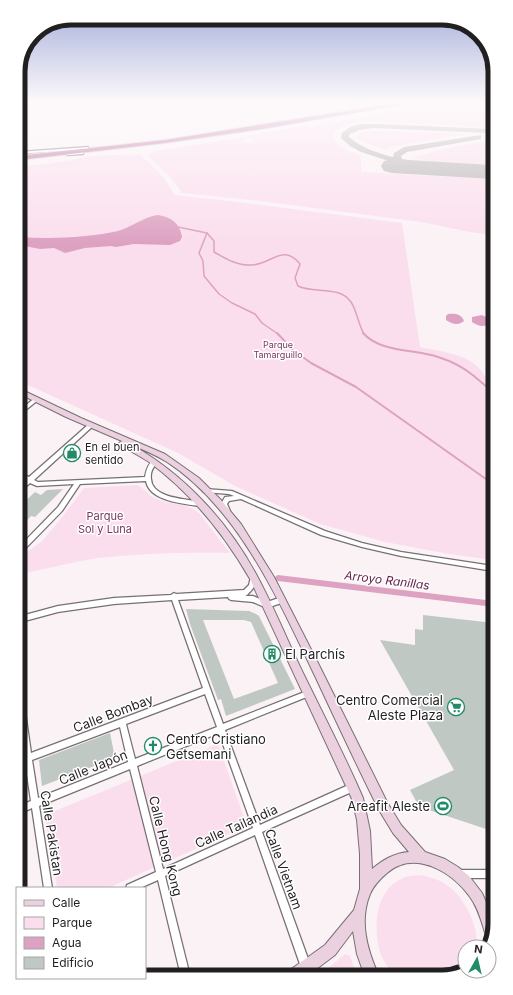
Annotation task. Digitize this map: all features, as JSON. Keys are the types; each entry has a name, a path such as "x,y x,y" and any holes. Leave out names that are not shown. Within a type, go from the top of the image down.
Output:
{"highway":[{"path":"25,155 75,149"},
{"path":"25,155 83,149"},
{"path":"25,156 82,153 109,149"},
{"path":"25,156 112,152 128,149"}],"street":[{"path":"25,394 155,452 170,461 206,491 228,514 255,551 282,600 382,806 397,829 422,857"},
{"path":"25,408 36,399"},
{"path":"95,426 154,462 200,504 239,553 267,605 307,694 353,787 362,812 366,837 366,889"},
{"path":"25,484 95,426"},
{"path":"154,462 150,466 148,479 150,487 157,494 174,500 200,504"},
{"path":"25,478 36,484 148,479"},
{"path":"25,546 35,537 60,509 79,482"},
{"path":"206,491 230,492 323,534 401,554 488,568"},
{"path":"228,514 224,504 227,499 242,498"},
{"path":"25,618 58,609 114,601 174,596 245,593 252,586 253,577"},
{"name":"Calle Vietnam","path":"174,596 256,831 306,968"},
{"path":"199,596 253,600 267,605 282,600"},
{"name":"Calle Bombay","path":"28,758 207,690"},
{"name":"Calle Japón","path":"25,808 307,694"},
{"name":"Calle Hong Kong","path":"122,722 184,970"},
{"name":"Calle Pakistan","path":"25,738 48,887"},
{"name":"Calle Tailandia","path":"132,887 353,787"},
{"path":"369,970 363,954 360,940 359,913 366,889 372,878 389,863 405,858 422,857 444,864 459,874 467,882 486,912 488,919"},
{"path":"459,874 488,874"},
{"path":"303,970 330,950 359,913"}],"green space":[{"path":"167,149 345,149 361,156 361,172 488,179 488,234 422,222 252,200 182,193 172,179 148,156 151,152"},
{"path":"488,149 488,165 428,161 412,158 439,150"},
{"name":"Parque Tamarguillo","path":"140,154 163,177 175,195 402,223 420,347 450,353 465,358 477,366 488,378 488,559 449,554 385,542 320,524 235,486 178,453 25,384 25,166 49,164 92,156"},
{"name":"Parque Sol y Luna","path":"137,485 155,498 189,507 200,514 230,553 164,553 114,556 25,573 25,553 42,541 84,488"},
{"path":"218,744 247,826 110,887 57,887 45,815"},
{"path":"422,875 438,880 456,893 468,909 475,928 477,939 457,939 457,967 442,970 390,970 381,955 377,931 378,910 387,891 394,884 405,877"},
{"path":"345,954 350,956 355,970 326,970"}],"water":[{"path":"158,215 167,217 177,224 182,237 180,241 170,245 134,244 116,247 85,248 65,253 54,248 40,249 25,246 25,237 43,238 94,235 118,231"},
{"path":"448,314 458,314 464,321 457,324 450,323 446,320 446,316"},
{"path":"482,315 488,318 488,325 476,325 472,322 472,317"}],"building":[{"path":"63,489 35,517 31,516 25,522 25,501 35,492 41,495 47,490"},
{"name":"El Parchís","path":"186,609 249,611 256,614 259,616 295,689 226,716 221,699 218,700 190,624","holes":["203,620 244,620 251,622 278,683 234,699"]},
{"name":"Centro Comercial Aleste Plaza","path":"423,615 488,622 488,829 426,809 416,801 410,790 454,770 380,640 415,645 415,629 423,630"},
{"path":"110,733 115,758 42,786 39,760"}],"waterway":[{"path":"178,227 207,233"},
{"path":"207,233 214,241 214,252 237,263 247,265 259,264 283,255 288,255 294,258 300,264 295,278 298,286 340,293 346,297 353,306 364,334"},
{"path":"207,233 199,253 203,261 204,276 219,294 232,303 255,314 262,323 278,334"},
{"path":"278,334 293,350 311,363 356,387 488,480"},
{"path":"364,334 379,344 399,350 429,354 452,362 470,373 488,388"},
{"name":"Arroyo Ranillas","path":"278,578 488,603"}],"taxiway":[{"path":"361,149 398,161"},
{"path":"398,161 397,155 407,149"},
{"path":"398,161 451,170"},
{"path":"398,161 403,165"}],"runway":[{"path":"392,166 488,172"}],"place":[{"name":"En el buen sentido","path":"72,453"},
{"name":"El Parchís","path":"272,654"},
{"name":"Centro Comercial Aleste Plaza","path":"456,707"},
{"name":"Centro Cristiano Getsemani","path":"153,746"},
{"name":"Areafit Aleste","path":"443,806"}]}
